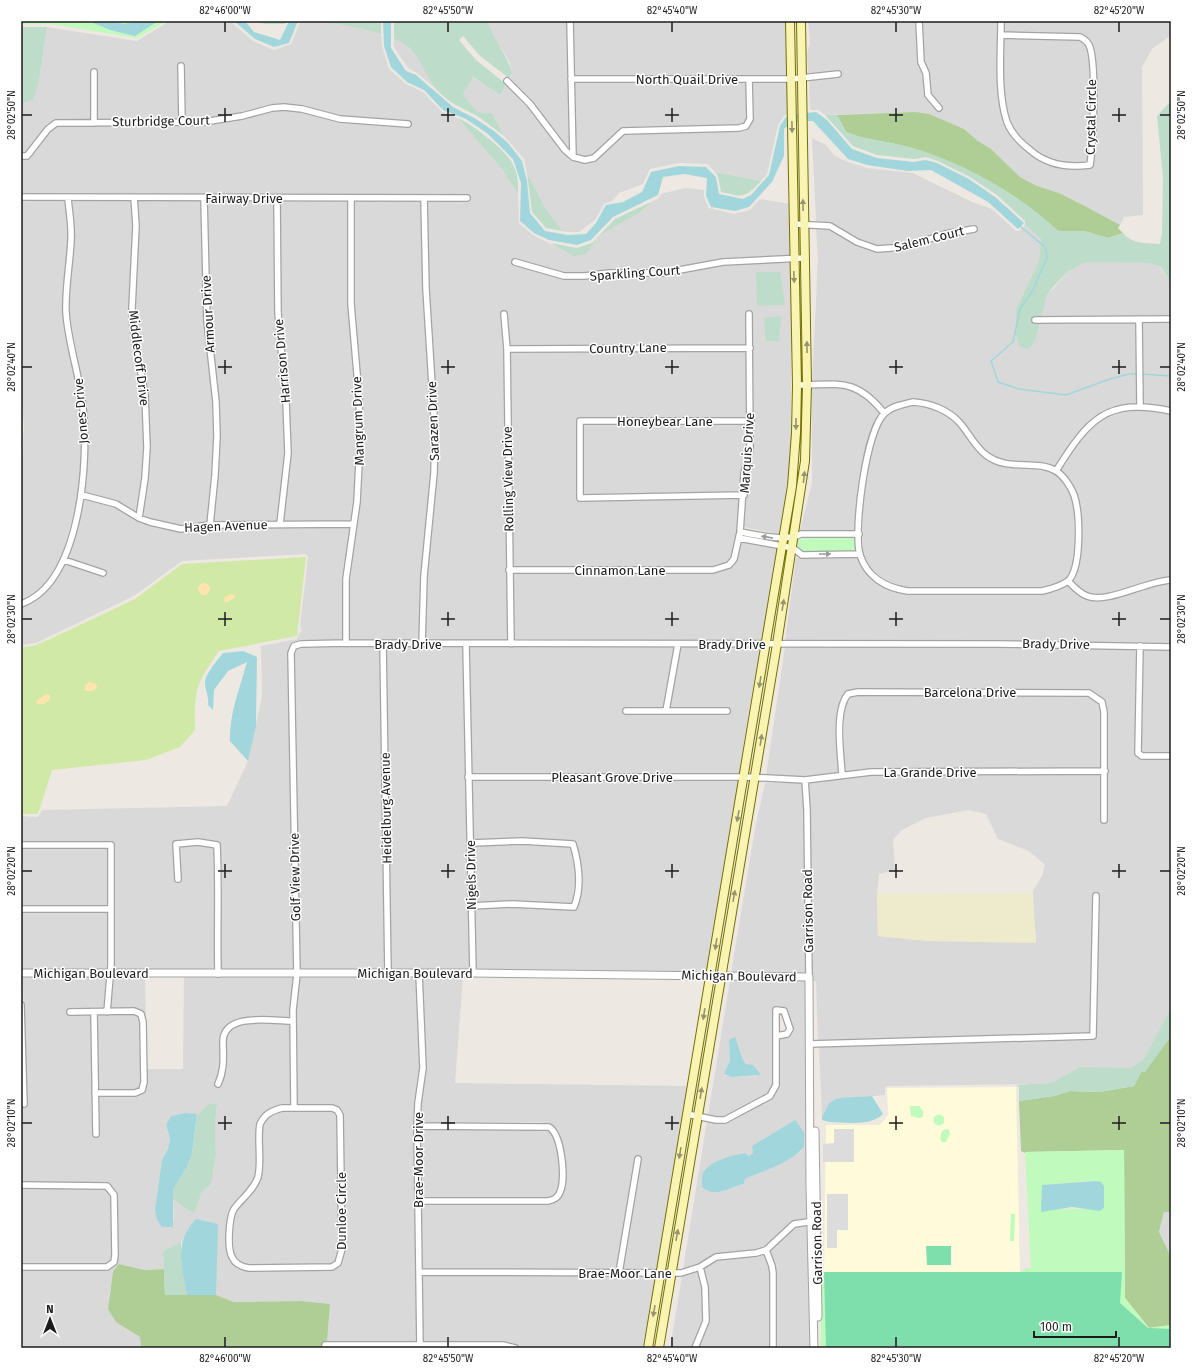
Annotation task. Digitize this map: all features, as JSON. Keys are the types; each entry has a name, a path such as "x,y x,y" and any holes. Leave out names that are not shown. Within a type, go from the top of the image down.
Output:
{"main road":[{"path":"648,1348 784,547 795,460 796,385 790,21"},
{"path":"797,21 802,57"},
{"path":"660,1348 670,1274 755,779 806,461 807,385 802,57 800,21"},
{"path":"802,57 807,44 805,21"}],"street":[{"path":"570,21 573,157"},
{"path":"919,21 921,62 926,74 928,95 939,108"},
{"name":"Crystal Circle","path":"1001,21 1001,35 1002,96 1007,120 1020,142 1035,155 1052,163 1074,167 1090,165 1093,147 1092,56 1087,42 1080,37 1001,35"},
{"path":"181,66 182,122"},
{"path":"94,72 94,122"},
{"name":"North Quail Drive","path":"571,80 792,79 838,74"},
{"path":"507,81 538,113 565,150 573,157 585,160 594,158 623,131 739,128 746,126 750,119 749,79"},
{"name":"Sturbridge Court","path":"21,156 27,156 53,124 94,122 182,122 225,119 272,108 284,107 302,109 340,119 408,124"},
{"name":"Fairway Drive","path":"21,197 467,198"},
{"name":"Middlecoff Drive","path":"134,197 136,226 132,308 133,329 145,395 147,447 145,478 139,518"},
{"name":"Jones Drive","path":"21,604 44,589 56,575 64,560 82,495 85,440 83,407 66,310 71,238 68,198"},
{"name":"Armour Drive","path":"204,198 207,321 215,396 217,436 210,525"},
{"name":"Harrison Drive","path":"277,198 278,313 286,402 288,453 280,524"},
{"name":"Mangrum Drive","path":"346,643 346,579 357,502 360,444 359,397 351,304 351,198"},
{"name":"Sarazen Drive","path":"422,644 424,576 434,481 435,432 426,289 424,198"},
{"name":"Salem Court","path":"793,224 830,226 856,242 877,249 905,247 945,234 974,229"},
{"name":"Sparkling Court","path":"515,262 564,276 584,276 609,273 663,273 723,262 804,258"},
{"name":"Rolling View Drive","path":"504,314 507,349 511,644"},
{"name":"Marquis Drive","path":"729,565 734,559 740,535 744,495 744,474 750,449 751,421 749,314"},
{"path":"1140,319 1140,406"},
{"path":"1035,320 1171,319"},
{"name":"Country Lane","path":"507,349 750,348"},
{"path":"796,385 839,385 859,389 874,400 884,413"},
{"path":"913,402 925,403 948,413 959,422 974,443 991,458 1011,465 1033,466 1056,472 1072,490 1077,505 1078,560 1068,581 1051,589 1042,591 908,591 889,587 871,575 860,554 860,493 876,426 884,413 902,404 913,402"},
{"path":"1056,472 1075,440 1096,420 1119,410 1140,406 1171,412"},
{"name":"Honeybear Lane","path":"744,495 580,498 580,421 751,421"},
{"name":"Hagen Avenue","path":"82,495 116,504 139,518 160,525 181,529 210,525 353,524"},
{"path":"740,535 775,538 785,536 794,538 801,534 859,534"},
{"path":"740,535 793,548 802,554 860,554"},
{"path":"64,560 103,573"},
{"name":"Cinnamon Lane","path":"510,570 713,570 729,565"},
{"path":"1068,581 1087,596 1107,598 1147,584 1171,580"},
{"name":"Brady Drive","path":"294,646 301,644 346,643 997,644 1171,647"},
{"name":"Heidelburg Avenue","path":"383,644 388,973"},
{"name":"Nigels Drive","path":"466,644 473,973"},
{"path":"666,711 678,644"},
{"name":"Golf View Drive","path":"294,646 291,653 297,974 293,1021 294,1108"},
{"path":"1140,646 1138,753 1142,756 1171,756"},
{"name":"Barcelona Drive","path":"842,775 842,705 848,694 858,692 1089,692 1102,702 1103,706 1105,771"},
{"path":"626,712 727,711"},
{"path":"1104,820 1105,771"},
{"name":"La Grande Drive","path":"755,779 805,780 872,772 1105,771"},
{"name":"Pleasant Grove Drive","path":"468,777 745,777 755,779"},
{"name":"Garrison Road","path":"805,780 807,810 810,1065 814,1079 813,1161 818,1348"},
{"path":"178,879 176,844 198,842 217,845 219,876 217,915 218,974"},
{"path":"471,843 522,842 573,844 579,874 577,900 574,907 512,904 471,906"},
{"path":"21,845 110,846 111,974 107,1012"},
{"path":"810,1044 967,1039 1070,1038 1093,1036 1096,896"},
{"path":"21,909 111,909"},
{"name":"Michigan Boulevard","path":"21,973 473,973 809,978"},
{"name":"Brae-Moor Drive","path":"419,973 423,1068 417,1126 420,1347"},
{"path":"21,1005 24,1104"},
{"path":"687,1114 725,1120 772,1094 776,1085 776,1036 776,1010 780,1010 786,1014 790,1029 787,1034 776,1036"},
{"path":"70,1012 134,1011 141,1014 143,1022 144,1082 142,1090 135,1093 96,1094"},
{"path":"94,1012 96,1134"},
{"path":"218,1084 224,1067 224,1033 229,1027 241,1021 293,1021"},
{"name":"Dunloe Circle","path":"294,1108 332,1108 337,1110 340,1115 341,1257 338,1262 324,1268 242,1267 232,1257 230,1250 230,1222 234,1209 252,1188 258,1176 260,1124 271,1111 294,1108"},
{"path":"417,1126 549,1127 556,1134 562,1155 562,1182 560,1192 554,1200 418,1201"},
{"path":"619,1273 638,1159"},
{"path":"21,1185 107,1186 114,1195 115,1255 114,1262 111,1266 21,1267"},
{"path":"773,1348 773,1273 766,1250 794,1224 814,1221"},
{"name":"Garrison Road","path":"814,1221 814,1348"},
{"name":"Brae-Moor Lane","path":"419,1272 670,1274 681,1273 700,1267 716,1257 756,1253 766,1250"},
{"path":"695,1348 706,1321 705,1287 700,1267"},
{"path":"325,1345 420,1347 492,1346 515,1348"}],"shaded area":[{"path":"170,21 230,21 253,41 274,50 291,44 300,23 327,22 362,28 381,34 382,46 389,69 406,84 423,92 442,112 458,118 502,169 518,194 519,223 533,235 553,245 586,254 599,236 639,213 659,198 661,194 685,188 704,190 704,197 709,208 734,214 750,210 760,199 790,204 791,255 723,259 663,270 609,270 584,273 564,273 513,258 511,264 564,279 584,279 663,276 723,265 791,262 791,473 779,534 743,527 747,474 752,449 753,425 752,311 747,311 747,345 509,346 507,311 502,311 504,349 508,640 425,641 426,577 434,513 438,432 429,289 427,201 470,202 470,195 21,194 21,160 29,158 56,126 204,125 242,119 272,111 284,110 301,112 340,123 411,128 411,121 341,116 303,106 284,104 271,104 225,116 185,119 184,63 178,63 179,119 97,119 97,69 91,69 92,119 52,121 26,153 21,153 21,103 39,81 47,27 137,41"},
{"path":"487,21 567,21 570,150 540,111 509,78 512,72 509,61 491,32"},
{"path":"573,21 787,21 789,76 573,76"},
{"path":"808,21 916,21 918,62 924,75 925,95 939,112 943,108 931,94 929,73 924,61 922,21 998,21 999,96 1007,128 1018,144 1033,157 1057,168 1074,170 1090,168 1093,165 1096,148 1095,56 1092,45 1089,39 1080,34 1004,32 1004,21 1171,21 1171,35 1152,49 1142,67 1143,215 1124,217 1120,225 1059,193 1037,186 1020,177 991,149 978,141 964,129 915,112 825,115 818,110 810,110 809,79 841,77 841,71 808,73 807,53 810,43"},
{"path":"1004,38 1079,40 1085,44 1089,57 1090,147 1088,162 1074,164 1048,158 1036,152 1022,140 1012,125 1004,96"},
{"path":"394,39 404,42 418,58 436,89 417,73 408,68 394,47"},
{"path":"472,77 500,95 506,84 536,116 570,161 584,164 596,160 624,134 739,131 747,129 752,119 752,82 789,82 789,113 784,116 778,125 767,174 761,181 715,172 707,164 679,163 650,169 643,184 619,193 612,201 604,204 595,220 579,232 568,232 562,231 544,206 527,173 524,159 504,136 492,113 477,112 463,94"},
{"path":"746,82 747,118 745,123 739,125 630,127 621,129 593,155 585,157 575,155 573,83"},
{"path":"812,138 826,145 835,156 848,162 867,168 913,173 972,202 992,209 1016,231 1019,231 1025,225 1041,239 1039,261 1017,307 1036,338 1040,323 1137,323 1137,404 1118,407 1094,417 1073,438 1055,468 1012,462 992,456 977,441 960,419 949,410 926,400 913,399 902,401 885,409 875,397 860,386 839,382 812,382 818,258 816,228 829,230 855,245 877,252 905,250 945,237 977,231 976,225 960,227 904,244 877,246 858,239 831,223 816,221"},
{"path":"21,200 65,201 69,238 63,310 77,384 82,440 79,495 61,559 42,587 21,601 21,480 24,425 21,394"},
{"path":"131,200 134,226 129,309 142,395 145,447 137,513 117,501 85,493 88,440 86,407 69,310 74,239 71,201"},
{"path":"137,200 201,201 204,321 213,403 214,436 207,522 181,525 160,522 142,516 148,479 150,447 148,394 136,329 134,308 139,226"},
{"path":"207,201 274,201 275,313 283,402 285,453 278,521 213,521 220,436 209,320"},
{"path":"280,201 349,201 348,305 356,397 357,444 354,501 351,521 284,521 291,453 281,312"},
{"path":"354,201 422,201 423,289 432,432 431,473 421,576 419,641 349,640 349,579 360,502 363,444 354,304"},
{"path":"1122,261 1148,263 1160,267 1171,283 1171,316 1042,317 1046,297 1067,272 1086,262"},
{"path":"1142,323 1171,323 1171,408 1143,403"},
{"path":"747,351 748,418 577,418 578,501 740,499 737,535 732,557 728,562 712,566 512,567 510,352"},
{"path":"812,388 839,388 858,392 872,402 881,413 873,425 861,471 857,493 857,530 800,530 812,483"},
{"path":"913,405 925,406 947,416 957,424 980,454 990,461 1011,468 1046,471 1055,474 1063,483 1069,491 1074,506 1075,552 1073,567 1066,578 1051,586 1042,588 908,588 890,584 873,573 863,553 863,494 867,472 879,427 886,415 903,407"},
{"path":"1140,410 1171,415 1171,576 1146,581 1106,595 1088,593 1079,588 1072,580 1080,560 1080,505 1074,488 1060,471 1078,442 1097,422 1120,413"},
{"path":"583,424 748,425 747,448 741,473 741,492 583,494"},
{"path":"84,499 115,507 136,521 180,532 210,528 350,527 343,579 343,640 292,642 289,653 294,971 221,970 222,876 220,845 218,842 188,839 176,840 174,844 175,882 181,882 180,846 198,845 215,848 215,970 114,970 113,842 21,842 21,816 38,817 42,810 227,806 248,761 262,696 261,646 297,639 299,633 302,632 300,626 308,557 306,554 182,561 134,596 36,643 21,645 21,607 46,592 58,577 65,564 105,577 106,571 68,558"},
{"path":"742,539 779,545 762,641 513,640 512,573 713,573 733,567 737,560"},
{"path":"858,557 869,577 876,583 888,590 908,594 1042,594 1053,592 1067,584 1076,593 1086,599 1097,602 1108,601 1147,587 1171,583 1171,644 997,641 785,641 796,558"},
{"path":"302,647 381,647 385,970 300,971 294,653 296,649"},
{"path":"386,647 464,647 470,970 391,970"},
{"path":"469,647 675,647 664,708 623,709 623,715 668,715 730,714 730,708 670,708 680,647 761,647 739,774 471,773"},
{"path":"785,647 997,647 1171,650 1171,1008 1143,1060 1131,1069 1080,1067 1051,1083 887,1086 885,1088 885,1095 849,1097 834,1100 822,1116 819,1047 1094,1040 1096,1036 1099,893 1093,893 1090,1033 818,1041 816,981 812,981 810,810 808,783 872,775 1102,775 1101,822 1106,823 1108,808 1107,712 1104,699 1089,689 853,690 846,692 839,705 839,772 804,777 766,776","holes":["968,810 986,814 998,839 1029,851 1045,865 1042,876 1032,893 1036,942 928,941 878,936 877,894 879,874 895,870 893,840 902,830 926,818"]},
{"path":"1088,696 1099,703 1101,712 1102,768 871,769 844,772 844,706 850,697"},
{"path":"471,780 739,780 708,973 475,970 474,909 512,907 574,910 577,908 580,900 582,874 576,843 573,841 522,838 474,840"},
{"path":"765,783 802,783 805,810 806,974 731,973 755,829"},
{"path":"522,845 571,847 576,874 572,904 512,901 474,903 474,846"},
{"path":"21,848 108,849 108,906 21,906"},
{"path":"1033,893 1036,943 928,941 878,936 877,894"},
{"path":"21,912 108,912 108,970 21,970"},
{"path":"23,976 108,977 107,992 112,993 114,977 145,977 147,1069 183,1069 184,977 294,977 290,1018 241,1018 227,1024 222,1032 221,1067 214,1085 219,1088 227,1068 226,1040 230,1029 242,1024 290,1024 291,1105 271,1108 262,1115 258,1123 255,1175 250,1186 231,1209 228,1221 227,1250 230,1259 242,1270 332,1270 340,1264 345,1250 343,1120 340,1109 332,1105 297,1105 296,1010 300,977 417,976 420,1068 414,1123 418,1343 327,1342 330,1304 301,1301 234,1302 216,1295 186,1234 182,1242 163,1251 164,1269 144,1270 119,1264 113,1271 109,1296 126,1328 140,1337 141,1348 108,1348 101,1346 21,1346 21,1270 107,1270 116,1264 118,1255 116,1195 110,1183 21,1182 21,1105 22,1107 27,1106 25,1093","holes":["209,1103 217,1104 215,1124 216,1155 211,1184 202,1192 194,1214 173,1199 174,1220 157,1194 162,1160 168,1149 170,1139 166,1125 171,1116 185,1113 197,1116"]},
{"path":"422,976 463,976 455,1083 689,1086 658,1271 622,1270 641,1156 636,1155 617,1270 421,1269 421,1204 551,1204 556,1202 562,1194 565,1182 564,1155 560,1135 558,1130 551,1124 540,1122 420,1123 425,1068"},
{"path":"730,980 806,981 808,1218 793,1221 764,1247 756,1250 715,1254 699,1264 683,1269 707,1121 724,1123 732,1121 771,1099 776,1094 779,1085 779,1039 789,1037 793,1031 788,1012 784,1008 776,1007 773,1010 774,1085 772,1089 768,1093 730,1115 723,1117 708,1115","holes":["729,1040 739,1048 743,1060 757,1076 731,1077 724,1075 730,1060","804,1132 804,1147 800,1152 774,1167 745,1179 744,1184 716,1193 745,1153 749,1156"]},
{"path":"1016,1087 1020,1272 824,1272 826,1125 880,1125 888,1115 887,1088"},
{"path":"283,1111 325,1111 335,1113 337,1116 340,1249 336,1260 331,1264 250,1265 243,1264 234,1256 233,1222 236,1211 255,1190 258,1183 263,1125 272,1114"},
{"path":"420,1129 548,1130 554,1135 559,1156 558,1190 552,1197 548,1198 421,1198"},
{"path":"834,1129 854,1129 854,1162 823,1162 823,1144 834,1143"},
{"path":"21,1188 107,1190 111,1196 113,1254 109,1263 21,1264"},
{"path":"827,1194 848,1194 848,1230 837,1230 837,1248 827,1248"},
{"path":"1164,1212 1171,1212 1171,1257 1159,1232"},
{"path":"803,1224 808,1224 811,1348 776,1348 776,1273 775,1265 769,1250 789,1231"},
{"path":"764,1254 770,1273 771,1348 698,1348 709,1321 708,1287 704,1268 717,1260 756,1257"},
{"path":"699,1271 702,1288 702,1326 692,1348 670,1348 682,1276"},
{"path":"422,1275 657,1277 645,1348 523,1348 503,1342 423,1343"}],"green space":[{"path":"21,21 166,21 137,38 51,24 21,24"},
{"path":"248,21 286,21 285,24 266,24"},
{"path":"302,21 381,21 381,34 342,25 300,23"},
{"path":"394,21 487,21 507,59 512,72 509,78 480,56 463,36 459,40 476,60 506,84 500,95 473,77 463,94 477,112 492,113 504,136 477,116 440,94 409,47 394,39"},
{"path":"21,27 47,27 39,81 33,100 22,103"},
{"path":"1171,101 1171,283 1161,267 1148,263 1086,262 1067,272 1053,287 1046,297 1042,317 1032,317 1032,323 1040,323 1036,338 1029,349 1020,347 1015,333 1017,307 1039,261 1041,239 1025,225 1025,221 997,195 970,177 938,161 926,157 914,159 877,155 853,146 825,115 837,115 846,132 928,153 968,170 988,180 1026,204 1058,231 1084,231 1108,238 1123,233 1126,237 1135,241 1160,244 1162,233 1163,178 1157,116"},
{"path":"915,112 929,114 964,129 978,141 991,149 1020,177 1037,186 1059,193 1120,225 1118,228 1123,233 1108,238 1084,231 1058,231 1025,204 988,180 928,153 846,132 837,115"},
{"path":"458,118 471,125 487,137 507,156 516,172 518,194 502,169"},
{"path":"715,172 761,181 747,194 735,195 721,192 718,176"},
{"path":"527,173 544,206 562,231 546,228 532,212"},
{"path":"653,201 639,213 599,236 586,254 574,256 551,243 577,248 592,243 615,219"},
{"path":"756,272 780,272 785,305 757,306"},
{"path":"781,316 779,341 766,341 764,318"},
{"path":"813,537 854,537 857,540 857,549 853,552 806,552 800,550 796,546 798,540"},
{"path":"306,557 297,636 219,651 205,672 198,688 195,705 195,730 180,747 146,760 52,770 38,814 21,814 21,648 37,645 135,599 182,564"},
{"path":"1171,1008 1171,1036 1145,1072 1141,1072 1134,1086 1099,1092 1070,1091 1054,1096 1019,1101 1019,1087 1016,1085 1051,1083 1080,1067 1131,1068 1143,1060"},
{"path":"1170,1037 1171,1212 1164,1212 1159,1232 1171,1257 1171,1325 1149,1328 1125,1298 1124,1150 1025,1153 1021,1151 1019,1101 1054,1096 1070,1091 1099,1092 1134,1086 1141,1072 1145,1071"},
{"path":"209,1103 217,1104 215,1124 216,1155 211,1184 202,1192 194,1214 173,1199 173,1190 187,1167 192,1154 197,1116"},
{"path":"910,1106 919,1106 923,1111 923,1117 919,1118 911,1116"},
{"path":"939,1114 943,1116 945,1120 943,1124 939,1126 935,1124 933,1120 935,1116"},
{"path":"946,1129 949,1130 950,1134 946,1142 942,1142 940,1139 942,1131"},
{"path":"1124,1150 1125,1298 1149,1328 1171,1325 1171,1348 821,1348 820,1273 824,1275 1020,1275 1023,1269 1031,1268 1025,1152","holes":["1089,1181 1104,1186 1104,1207 1086,1209 1055,1209 1042,1185"]},
{"path":"1011,1214 1015,1214 1014,1241 1010,1241"},
{"path":"181,1242 181,1262 187,1295 165,1295 163,1251"},
{"path":"926,1246 951,1246 951,1265 927,1265"},
{"path":"119,1264 144,1270 164,1269 165,1295 216,1295 234,1302 301,1301 330,1304 327,1342 322,1342 322,1348 141,1348 140,1337 116,1322 108,1309 113,1271"},
{"path":"824,1272 1122,1272 1120,1303 1148,1328 1171,1329 1171,1348 826,1348"}],"sand":[{"path":"204,583 208,585 210,589 208,593 204,595 200,593 198,589 200,585"},
{"path":"231,594 235,595 235,598 225,603 224,597"},
{"path":"89,682 96,684 97,688 92,691 85,691 85,685"},
{"path":"46,694 50,695 50,700 43,704 37,704 36,701"}],"water":[{"path":"89,21 112,21 123,24 142,21 158,21 135,36 110,30"},
{"path":"234,21 245,21 254,32 280,40 289,21 298,21 289,43 274,47 255,39"},
{"path":"383,21 391,21 391,48 406,71 416,75 453,107 476,119 494,131 508,143 522,161 527,181 530,213 545,231 568,235 586,234 596,223 606,205 623,202 642,192 651,172 679,166 706,167 716,177 719,194 743,199 751,195 769,175 780,126 786,117 796,114 816,112 827,120 852,149 877,158 914,162 925,160 937,163 969,179 995,197 1024,223 1018,229 988,202 931,170 908,171 867,165 848,159 813,121 805,121 794,123 784,129 784,156 772,182 749,207 735,211 711,207 706,196 707,178 684,174 663,177 658,195 613,217 591,240 577,245 549,240 534,233 520,221 521,183 513,159 488,134 466,119 443,110 424,90 407,82 391,67 384,46"},
{"path":"243,651 257,657 256,726 248,761 230,741 233,711 247,662 228,671 214,690 213,710 208,705 205,683 209,672 223,653"},
{"path":"735,1037 743,1060 746,1064 753,1065 761,1075 731,1077 724,1074 730,1060 729,1040"},
{"path":"872,1096 883,1114 878,1118 871,1121 858,1123 829,1122 822,1120 822,1116 828,1105 834,1100 839,1098"},
{"path":"185,1113 197,1114 192,1154 187,1167 173,1190 173,1227 162,1227 157,1220 155,1209 162,1160 168,1149 170,1139 166,1125 171,1116"},
{"path":"795,1120 804,1132 804,1147 798,1153 776,1166 745,1179 744,1184 717,1192 712,1192 702,1187 703,1173 709,1166 724,1158 735,1155 745,1153 749,1156 753,1153 752,1146"},
{"path":"1095,1181 1101,1182 1104,1186 1104,1208 1100,1211 1072,1207 1041,1212 1042,1185"},
{"path":"196,1219 218,1224 216,1295 187,1295 181,1256 182,1246 184,1237"}],"waterway":[{"path":"1020,226 1045,247 1047,258 1033,290 1020,309 1013,342 991,361 998,382 1019,389 1066,395 1107,380 1129,374 1137,374"},
{"path":"1141,374 1171,376"}]}
